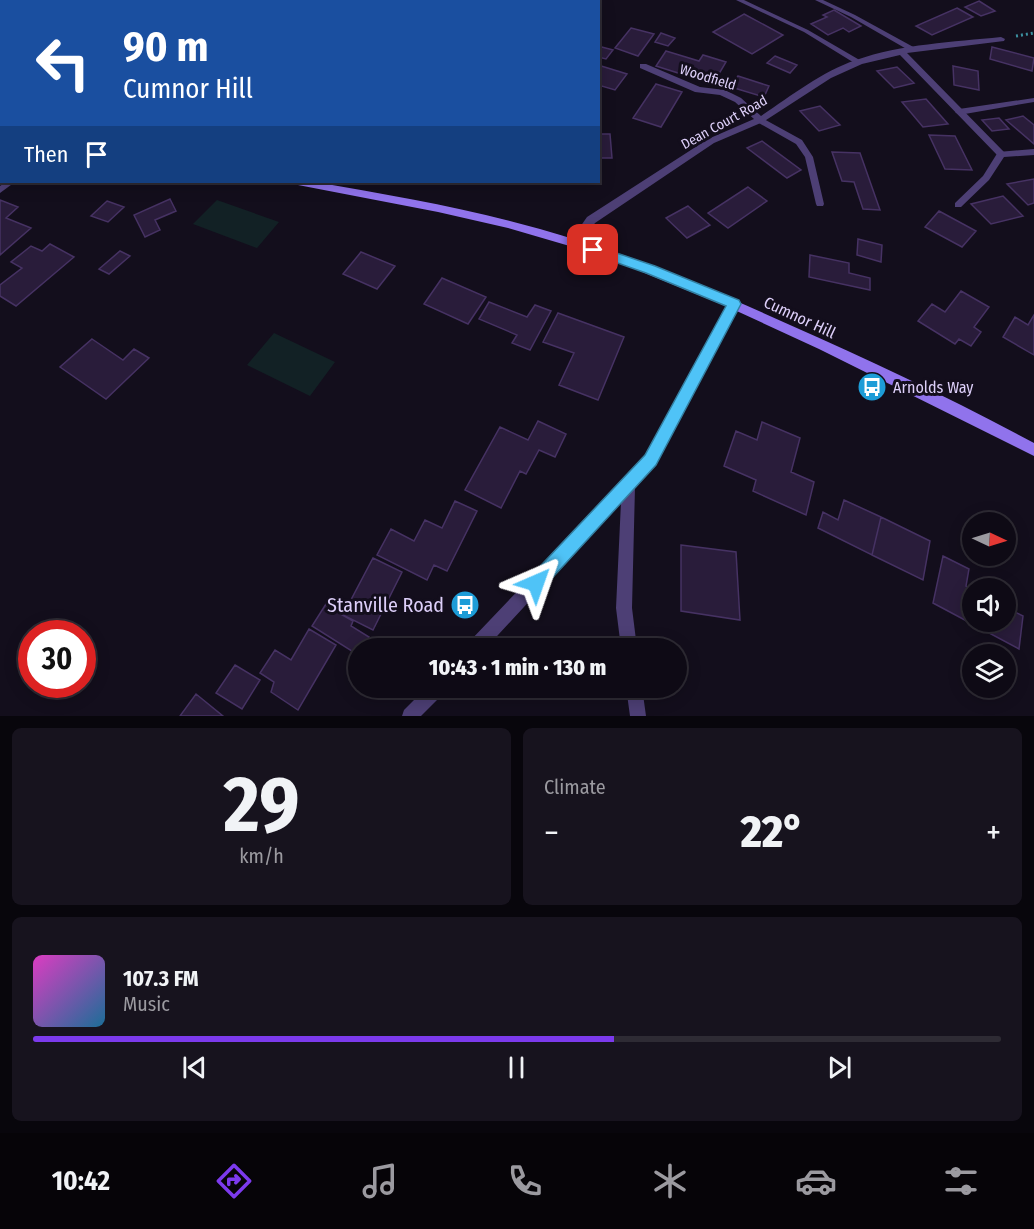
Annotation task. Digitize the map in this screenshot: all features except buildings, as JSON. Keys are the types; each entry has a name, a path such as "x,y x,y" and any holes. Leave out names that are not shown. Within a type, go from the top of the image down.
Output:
{"street":[{"name":"Dean Court Road","path":"574,243 591,220 601,213 711,141 760,120 828,76 859,62 913,49 1001,39"},
{"path":"903,53 1001,154"},
{"name":"Woodfield","path":"643,66 698,90 722,92 738,100 760,120"},
{"name":"Cumnor Hill","path":"303,183 479,218 574,243 651,270 734,304 865,365 1034,450"},
{"path":"484,638 651,460 734,304"},
{"path":"628,485 624,608 628,638"},
{"path":"410,716 427,698"},
{"path":"636,698 638,716"}],"lane":[{"path":"739,0 806,31 859,62"},
{"path":"818,0 853,16 913,49"},
{"path":"959,112 1034,100"},
{"path":"760,120 799,142 810,157 820,204"},
{"path":"958,205 986,178 1001,154 1034,153"}],"shaded area":[{"path":"217,200 279,222 257,248 193,224"},
{"path":"274,333 335,362 310,396 247,365"}],"place":[{"name":"Arnolds Way","path":"872,387"},
{"name":"Stanville Road","path":"465,605"}],"route":[{"path":"536,583 651,460 734,304 651,270 593,250"}]}
